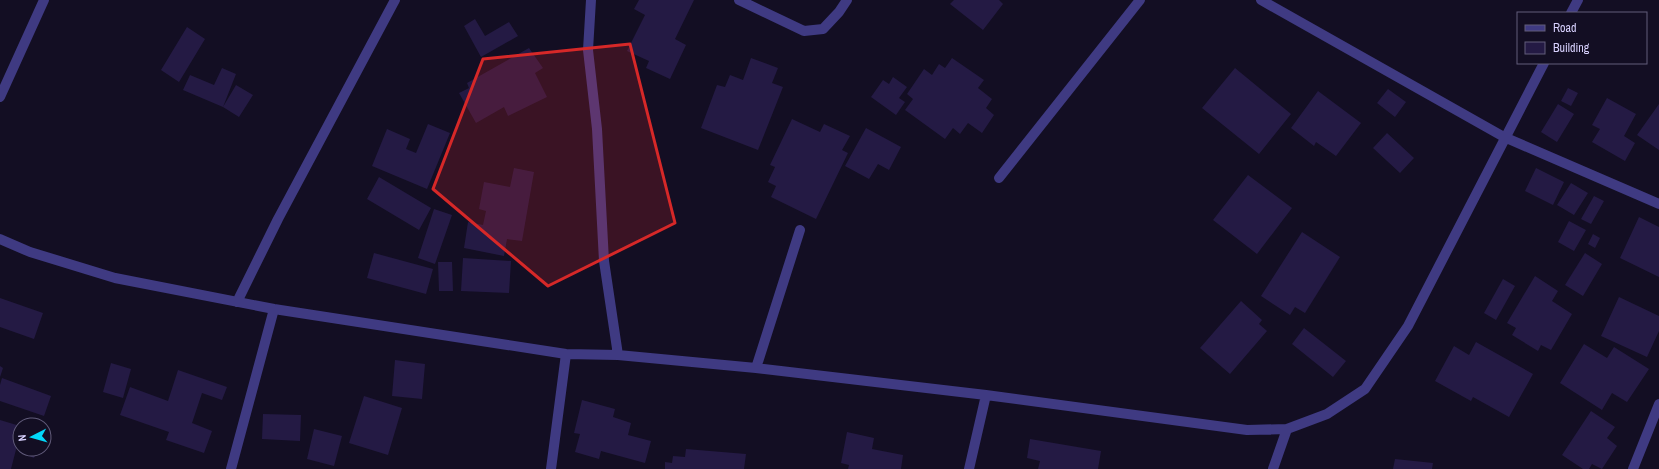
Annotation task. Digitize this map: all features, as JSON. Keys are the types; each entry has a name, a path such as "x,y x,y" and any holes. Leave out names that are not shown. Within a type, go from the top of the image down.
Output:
{"street":[{"path":"0,97 44,0"},
{"path":"237,302 278,219 395,0"},
{"path":"591,0 588,50 597,129 604,261 618,355"},
{"path":"738,0 804,31 823,29 839,12 847,0"},
{"path":"999,178 1140,0"},
{"path":"1260,0 1504,137 1659,204"},
{"path":"1572,12 1578,0"},
{"path":"0,239 30,252 115,278 237,302 566,354 618,355 756,368 986,395 1246,430 1288,429 1326,414 1365,389 1408,326 1504,137 1543,64"},
{"path":"756,368 800,230"},
{"path":"231,469 274,308"},
{"path":"551,469 566,354"},
{"path":"969,469 986,395"},
{"path":"1633,469 1659,404"},
{"path":"1273,469 1288,429"}],"highlighted area":[{"path":"630,44 675,223 548,286 433,189 483,59"}],"building":[{"path":"639,0 694,0 675,39 686,45 670,79 646,68 649,61 627,51 645,15 634,9"},
{"path":"954,0 999,0 1003,4 983,30 950,4"},
{"path":"475,19 485,36 509,22 518,36 481,57 464,26"},
{"path":"187,27 205,39 179,82 161,70"},
{"path":"529,48 543,68 535,73 547,97 508,116 504,107 476,123 459,93 469,88 467,83"},
{"path":"751,58 778,68 772,83 783,87 758,150 701,128 717,85 725,87 730,75 743,80"},
{"path":"952,58 984,80 978,88 992,99 986,108 994,115 982,133 968,123 960,134 953,128 945,139 905,110 913,99 907,94 924,69 932,75 939,64 945,68"},
{"path":"222,68 236,74 223,107 183,90 190,75 214,85"},
{"path":"1235,68 1291,114 1259,154 1202,108"},
{"path":"893,77 907,87 899,98 905,102 896,115 871,97 883,80 889,84"},
{"path":"236,85 253,95 239,117 223,107"},
{"path":"1568,88 1578,93 1571,106 1561,101"},
{"path":"1388,89 1406,102 1395,117 1377,103"},
{"path":"1318,91 1361,123 1336,156 1316,142 1314,146 1291,128"},
{"path":"1607,98 1636,114 1624,136 1635,143 1625,161 1592,142 1600,129 1592,125"},
{"path":"1558,104 1574,114 1557,142 1541,132"},
{"path":"1659,104 1659,150 1637,135"},
{"path":"792,119 820,132 824,124 850,136 842,150 848,153 816,219 771,197 776,186 768,182 775,167 770,165"},
{"path":"428,124 450,133 427,189 372,166 387,129 410,139 406,149 416,153"},
{"path":"866,128 901,147 889,170 878,164 869,179 845,166"},
{"path":"1387,133 1414,158 1400,173 1373,148"},
{"path":"514,168 534,172 522,241 507,239 504,256 464,248 468,222 483,225 486,211 479,209 484,182 510,187"},
{"path":"1536,168 1564,182 1553,205 1525,191"},
{"path":"1248,175 1292,208 1257,254 1213,220"},
{"path":"379,177 431,208 419,230 367,199"},
{"path":"1571,183 1588,193 1574,215 1557,205"},
{"path":"1594,196 1604,201 1591,224 1581,219"},
{"path":"434,209 452,215 435,264 418,258"},
{"path":"1639,217 1659,227 1659,277 1620,258"},
{"path":"1569,221 1586,230 1574,251 1558,242"},
{"path":"1302,232 1340,257 1305,313 1295,307 1290,315 1261,296"},
{"path":"1593,234 1600,238 1595,248 1588,244"},
{"path":"374,253 433,269 426,294 367,278"},
{"path":"1585,253 1602,264 1583,296 1565,285"},
{"path":"463,258 511,261 509,293 461,291"},
{"path":"438,262 452,262 453,291 439,291"},
{"path":"1535,276 1558,291 1552,301 1572,314 1551,350 1541,345 1538,351 1512,335 1516,328 1507,323"},
{"path":"1503,279 1515,286 1496,320 1484,313"},
{"path":"1619,297 1659,316 1659,331 1647,357 1601,336"},
{"path":"0,298 43,313 34,339 0,327"},
{"path":"1241,301 1262,320 1259,324 1267,331 1230,374 1200,348"},
{"path":"1304,328 1346,361 1333,377 1292,344"},
{"path":"1476,342 1533,374 1509,417 1473,397 1471,401 1435,381 1454,346 1469,355"},
{"path":"1584,344 1607,358 1614,347 1649,369 1627,402 1612,393 1602,410 1560,383"},
{"path":"395,360 425,364 422,399 392,396"},
{"path":"111,363 131,369 123,398 103,392"},
{"path":"0,366 3,368 0,377"},
{"path":"178,370 227,387 222,400 202,393 192,423 212,431 204,453 166,440 169,432 120,415 130,387 168,401"},
{"path":"2,378 51,396 44,416 0,401 0,385"},
{"path":"364,396 402,408 388,455 349,443"},
{"path":"582,400 615,409 613,417 631,423 628,435 651,441 645,463 601,451 599,459 575,452 580,434 574,433"},
{"path":"1591,411 1615,427 1607,438 1617,446 1602,469 1592,464 1589,469 1583,469 1562,455"},
{"path":"263,414 301,415 300,441 262,439"},
{"path":"0,420 12,424 12,457 14,457 11,469 0,469"},
{"path":"314,429 342,436 334,466 307,459"},
{"path":"847,432 874,438 872,449 903,455 901,469 848,469 849,465 841,463"},
{"path":"1030,439 1101,451 1098,469 1038,469 1040,461 1027,458"},
{"path":"686,449 746,454 744,469 665,469 665,462 672,463 673,456 685,457"},
{"path":"1395,459 1433,463 1432,469 1393,469"}]}
